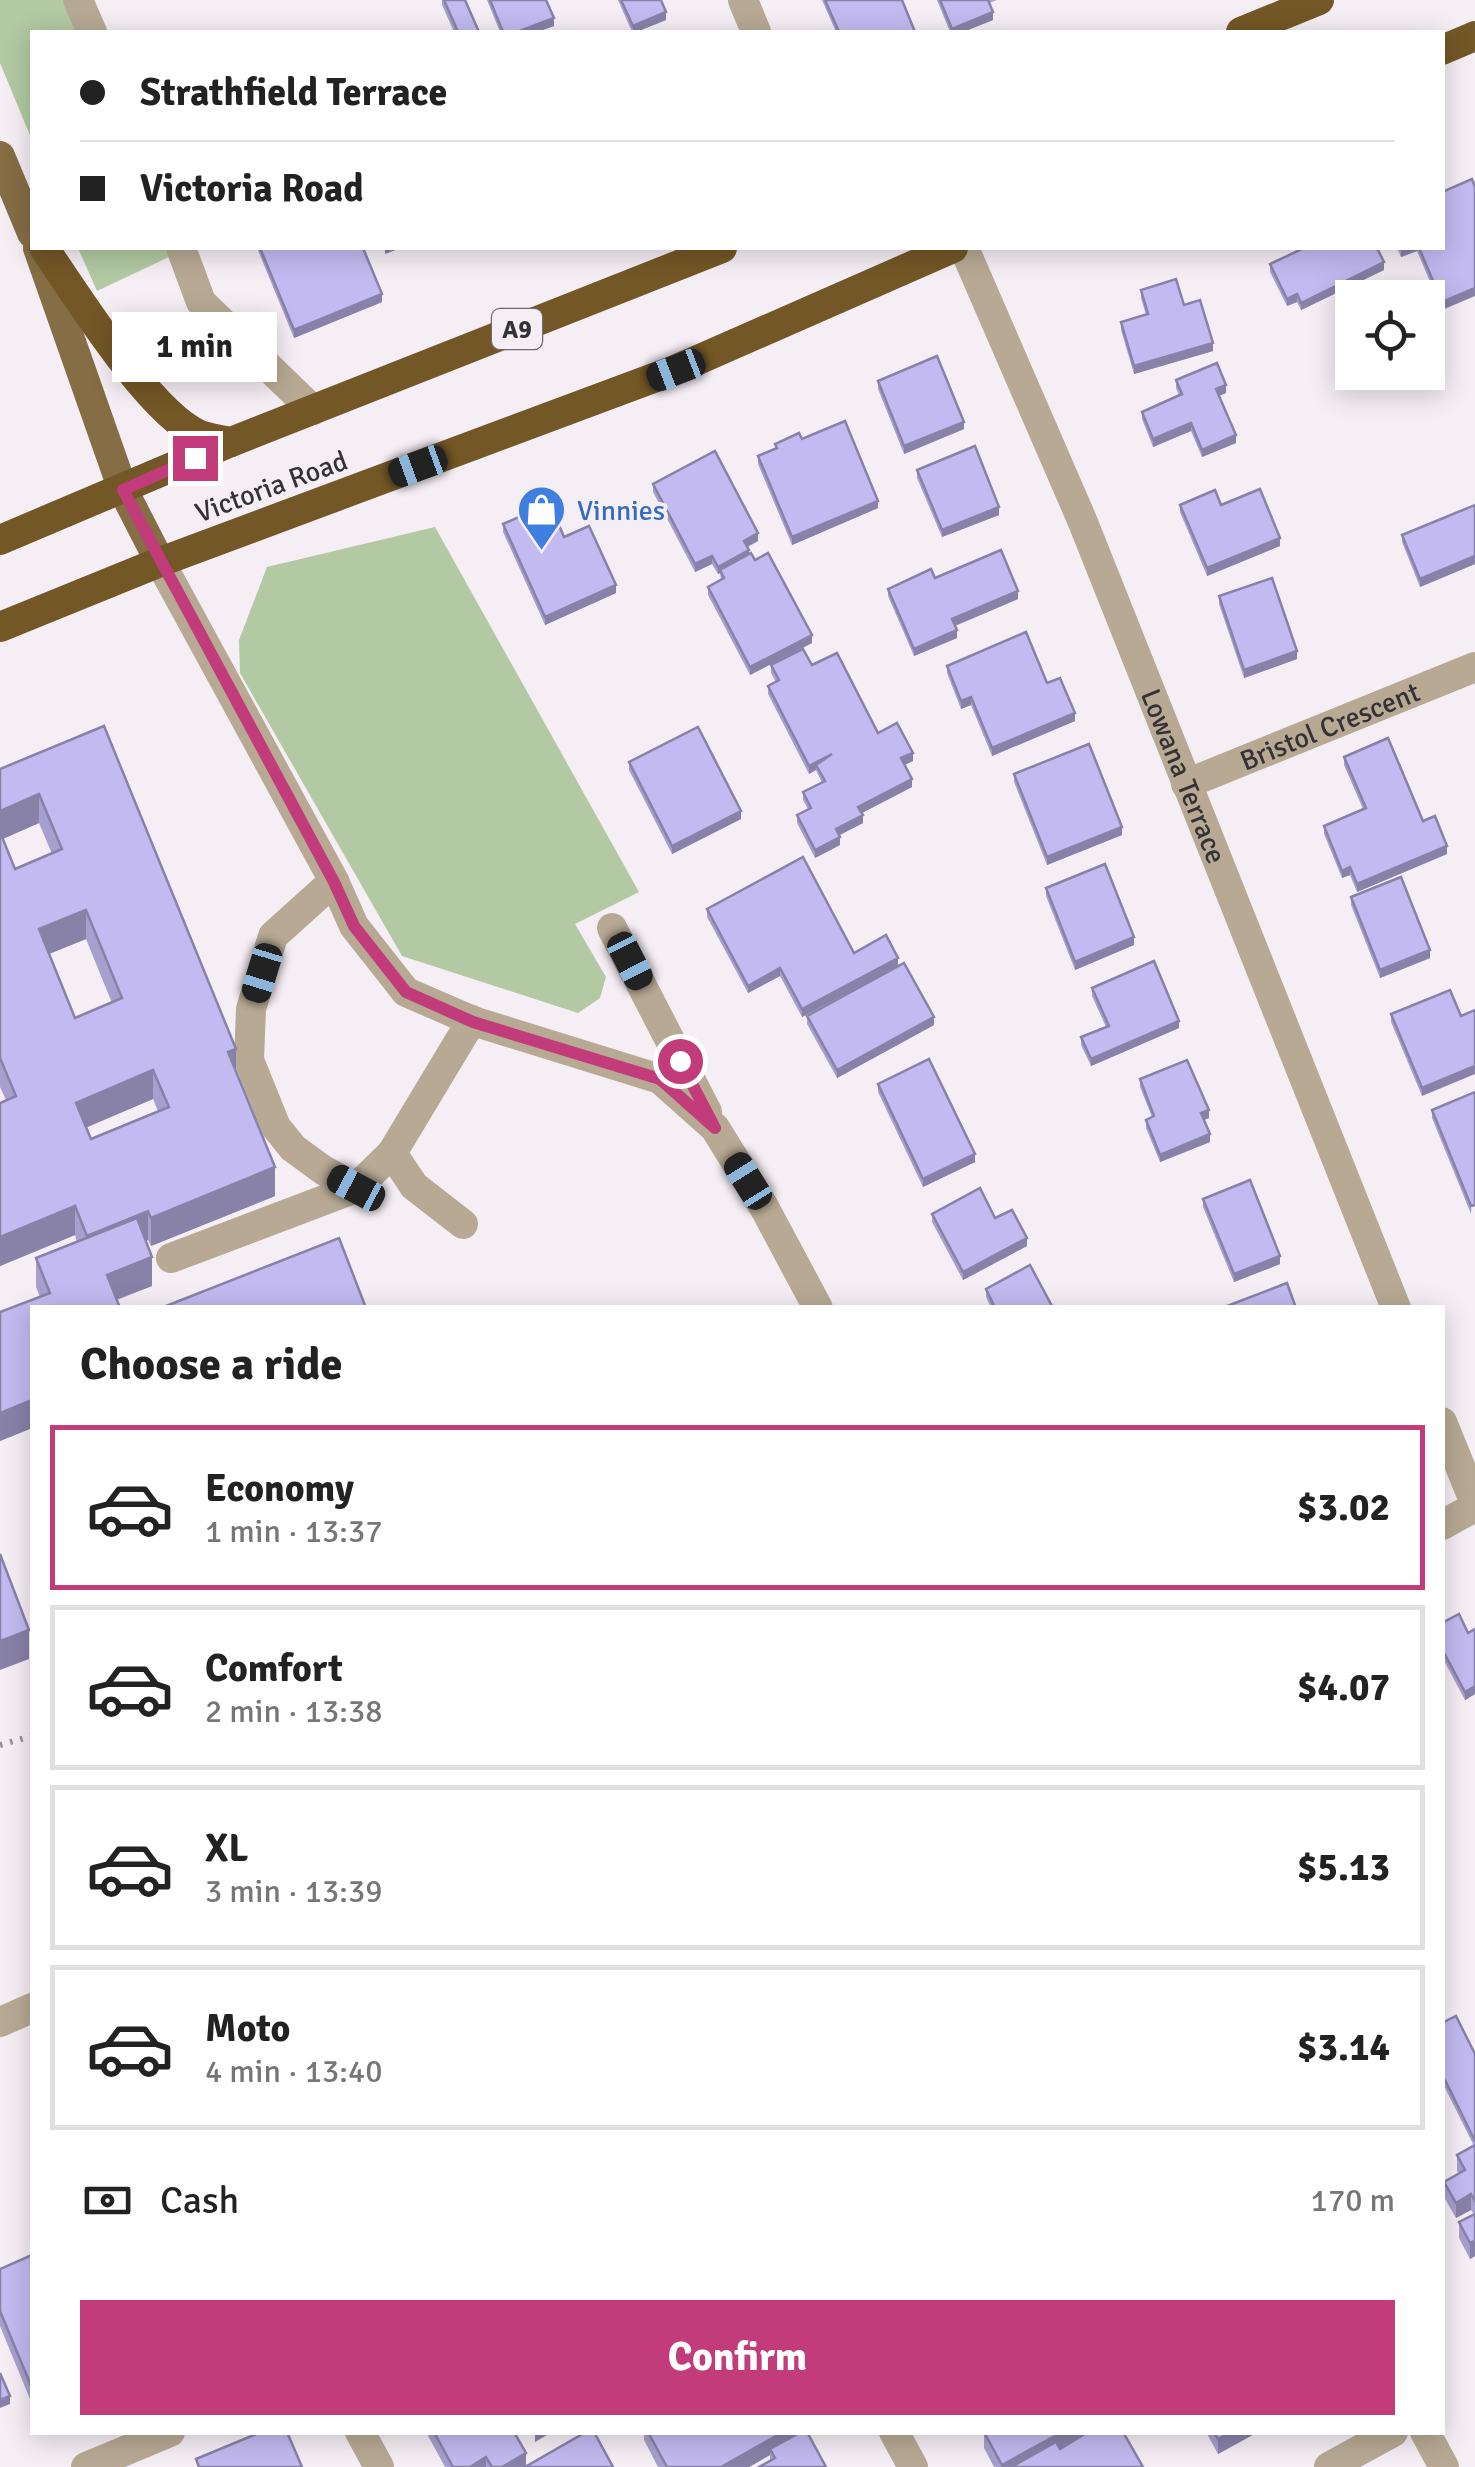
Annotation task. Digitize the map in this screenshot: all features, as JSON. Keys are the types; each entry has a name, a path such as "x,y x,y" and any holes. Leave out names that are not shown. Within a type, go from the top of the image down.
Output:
{"highway":[{"path":"1246,30 1319,0"},
{"path":"1445,49 1475,36"},
{"path":"44,250 112,348 163,404 198,434 231,442"},
{"name":"Victoria Road","path":"0,540 231,442 717,250"},
{"name":"Victoria Road","path":"0,627 160,562 676,370 948,250"}],"main road":[{"path":"0,156 30,225"},
{"path":"40,250 123,490 160,562"}],"street":[{"path":"78,0 91,30"},
{"path":"743,0 755,30"},
{"path":"182,250 201,302 313,410"},
{"name":"Lowana Terrace","path":"965,250 1082,520 1395,1305"},
{"path":"160,562 334,882 354,926 406,992 472,1020 660,1079 715,1128"},
{"name":"Bristol Crescent","path":"1186,784 1475,667"},
{"path":"334,882 273,936 250,1009 249,1060 276,1126 293,1148 356,1188"},
{"path":"612,928 715,1128 764,1207 816,1305"},
{"path":"171,1258 356,1188 392,1153 472,1020"},
{"path":"392,1153 414,1186 462,1224"},
{"path":"1445,1430 1475,1505 1445,1524"},
{"path":"0,2022 30,2009"},
{"path":"86,2467 163,2435"},
{"path":"362,2435 379,2467"},
{"path":"896,2435 912,2467"},
{"path":"1329,2467 1388,2435"},
{"path":"1427,2435 1444,2467"}],"path":[{"path":"0,1745 30,1737"}],"green space":[{"path":"0,0 68,0 80,30 30,30 30,135 0,63"},
{"path":"79,250 169,250 171,256 97,291"},
{"path":"435,527 639,892 575,924 606,977 600,998 578,1013 402,956 240,673 239,640 267,567"}],"building":[{"path":"444,0 465,0 478,30 457,30"},
{"path":"490,0 546,0 554,18 522,30 502,30"},
{"path":"621,0 661,0 666,12 633,26"},
{"path":"825,0 902,0 914,30 838,30"},
{"path":"940,0 988,0 993,12 952,29"},
{"path":"1472,179 1475,288 1445,301 1445,280 1433,280 1420,250 1445,250 1445,191"},
{"path":"261,250 364,250 382,294 294,330"},
{"path":"1300,250 1378,250 1384,262 1348,280 1335,280 1335,286 1301,303 1297,294 1287,299 1270,264"},
{"path":"1176,279 1184,305 1200,300 1213,343 1134,366 1121,322 1148,314 1141,290"},
{"path":"937,356 964,422 904,446 878,381"},
{"path":"1217,363 1226,385 1216,389 1236,435 1202,450 1191,423 1153,439 1142,412 1182,394 1176,380"},
{"path":"845,421 878,501 792,537 758,456 799,433 802,439"},
{"path":"975,446 999,507 942,530 917,470"},
{"path":"715,451 758,533 744,541 749,550 718,567 712,556 695,564 653,484"},
{"path":"1260,489 1280,538 1207,568 1180,505 1215,490 1221,505"},
{"path":"550,503 564,537 589,526 616,585 545,617 503,524"},
{"path":"1475,505 1475,556 1420,579 1402,535"},
{"path":"1001,550 1018,591 952,619 957,630 914,649 888,589 931,569 935,578"},
{"path":"751,553 755,560 768,553 812,635 750,667 708,587 724,578 720,570"},
{"path":"1272,578 1297,651 1244,670 1219,596"},
{"path":"1026,632 1047,683 1060,678 1075,713 992,748 971,697 961,701 947,666"},
{"path":"803,649 812,665 837,653 878,733 897,723 913,753 901,758 912,779 858,807 863,815 836,829 840,837 815,850 797,815 811,808 803,792 825,781 816,765 832,754 809,766 768,686 779,680 771,665"},
{"path":"104,726 236,1049 228,1052 275,1167 151,1218 148,1211 87,1236 75,1206 0,1237 0,1103 16,1096 0,1058 0,832 15,869 62,849 39,794 0,811 0,769","holes":["86,910 122,998 75,1018 39,929","153,1070 169,1107 91,1139 76,1103"]},
{"path":"698,727 741,811 672,846 629,762"},
{"path":"1388,738 1423,821 1435,816 1447,846 1357,884 1350,867 1342,871 1324,826 1366,808 1344,757"},
{"path":"1089,744 1122,827 1047,857 1014,774"},
{"path":"803,857 854,953 886,935 898,958 802,1009 780,968 748,986 707,909"},
{"path":"1105,864 1134,937 1075,962 1046,888"},
{"path":"1401,877 1430,950 1380,970 1351,897"},
{"path":"1154,961 1179,1021 1091,1059 1081,1037 1109,1026 1092,988"},
{"path":"904,963 934,1017 837,1070 807,1016"},
{"path":"1450,990 1461,1016 1475,1010 1475,1066 1422,1088 1391,1014"},
{"path":"929,1059 975,1154 923,1179 878,1084"},
{"path":"1187,1060 1209,1110 1201,1113 1210,1134 1160,1155 1146,1120 1154,1116 1140,1079"},
{"path":"1475,1092 1475,1205 1471,1206 1432,1110"},
{"path":"1250,1180 1280,1256 1234,1274 1203,1199"},
{"path":"980,1188 995,1218 1012,1210 1027,1238 963,1272 932,1214"},
{"path":"137,1218 152,1257 107,1275 119,1305 30,1305 30,1401 0,1413 0,1312 50,1293 36,1258"},
{"path":"339,1238 365,1305 169,1305"},
{"path":"1030,1265 1051,1305 994,1305 986,1289"},
{"path":"1287,1283 1295,1305 1230,1305"},
{"path":"0,1554 29,1630 0,1641"},
{"path":"1459,1614 1468,1633 1475,1629 1475,1686 1465,1692 1445,1655 1445,1621"},
{"path":"1456,2016 1475,2054 1475,2141 1445,2080 1445,2022"},
{"path":"1475,2145 1475,2201 1471,2194 1456,2203 1445,2184 1465,2170 1457,2155"},
{"path":"1475,2214 1475,2241 1470,2243 1459,2222"},
{"path":"30,2256 30,2383 0,2311 0,2269"},
{"path":"0,2373 10,2396 0,2400"},
{"path":"254,2435 288,2435 302,2467 199,2467 196,2459"},
{"path":"436,2435 516,2435 526,2453 502,2467 492,2467 486,2457 470,2467 453,2467"},
{"path":"581,2435 596,2435 613,2467 525,2467"},
{"path":"650,2435 778,2435 721,2467 667,2467"},
{"path":"796,2435 809,2435 826,2467 759,2467 775,2458 770,2449"},
{"path":"986,2435 1057,2435 1002,2465"},
{"path":"1083,2435 1125,2435 1143,2467 1015,2465 1056,2442 1060,2449"}],"place":[{"name":"Vinnies","path":"542,552"}],"route":[{"path":"195,458 123,490 354,926 406,992 473,1022 660,1079 715,1128 680,1061"}]}
